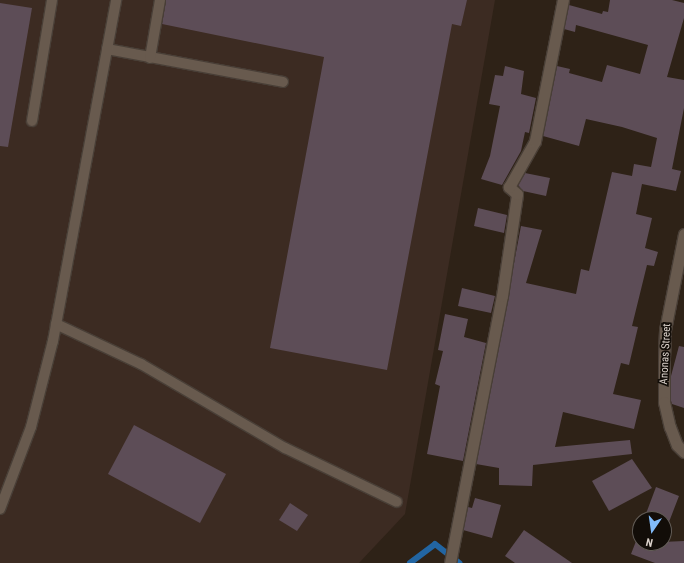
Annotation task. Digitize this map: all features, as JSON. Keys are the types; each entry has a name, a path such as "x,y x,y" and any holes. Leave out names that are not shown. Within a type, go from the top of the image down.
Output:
{"street":[{"path":"450,563 451,548 458,523 502,296 517,194 509,187 535,141 563,0"},
{"name":"Anonas Street","path":"684,239 665,330 664,402 670,427 677,445 684,452"}],"lane":[{"path":"32,121 52,0"},
{"path":"0,509 31,427 56,324 116,0"},
{"path":"150,58 160,0"},
{"path":"107,48 150,58 283,82"},
{"path":"56,324 141,364 285,448 397,502"}],"shaded area":[{"path":"0,0 495,0 405,514 359,563 0,563"}],"building":[{"path":"166,0 467,0 461,26 452,24 387,370 270,348 324,57 162,24"},
{"path":"610,0 672,0 684,3 684,18 667,77 684,80 684,108 672,169 681,171 676,191 642,184 636,214 652,218 645,248 658,252 654,266 647,265 632,326 638,327 629,365 621,363 613,394 641,400 634,429 563,412 555,447 630,440 632,454 533,465 532,486 499,485 499,468 476,464 521,226 542,230 526,283 576,294 581,269 589,271 612,172 632,176 634,164 651,167 657,138 622,127 586,119 579,146 543,136 557,66 570,69 569,73 602,82 607,65 640,74 648,45 576,25 575,32 564,29 569,5 602,14 603,11 608,12"},
{"path":"0,3 32,8 8,147 0,146"},
{"path":"505,66 524,71 521,94 536,98 529,133 525,132 521,151 502,185 481,179 490,156 500,106 489,104 495,75 503,76"},
{"path":"525,173 550,178 546,196 523,191 518,185"},
{"path":"478,208 507,215 504,233 474,226"},
{"path":"462,288 495,296 491,313 458,306"},
{"path":"445,314 468,319 464,337 486,343 463,461 427,454 440,386 435,384 443,351 438,350"},
{"path":"679,346 684,347 684,408 672,404 671,401 671,376"},
{"path":"134,425 226,474 200,523 108,474"},
{"path":"632,459 652,488 609,511 592,481"},
{"path":"656,487 679,496 672,514 672,511 647,511"},
{"path":"475,498 501,505 492,538 463,530 468,507 472,508"},
{"path":"290,503 308,515 297,531 279,520"},
{"path":"524,530 572,563 515,563 505,556"},
{"path":"684,541 684,563 655,563 631,554 632,551 672,551 672,542"}],"waterway":[{"path":"410,563 435,544 459,563"}]}
